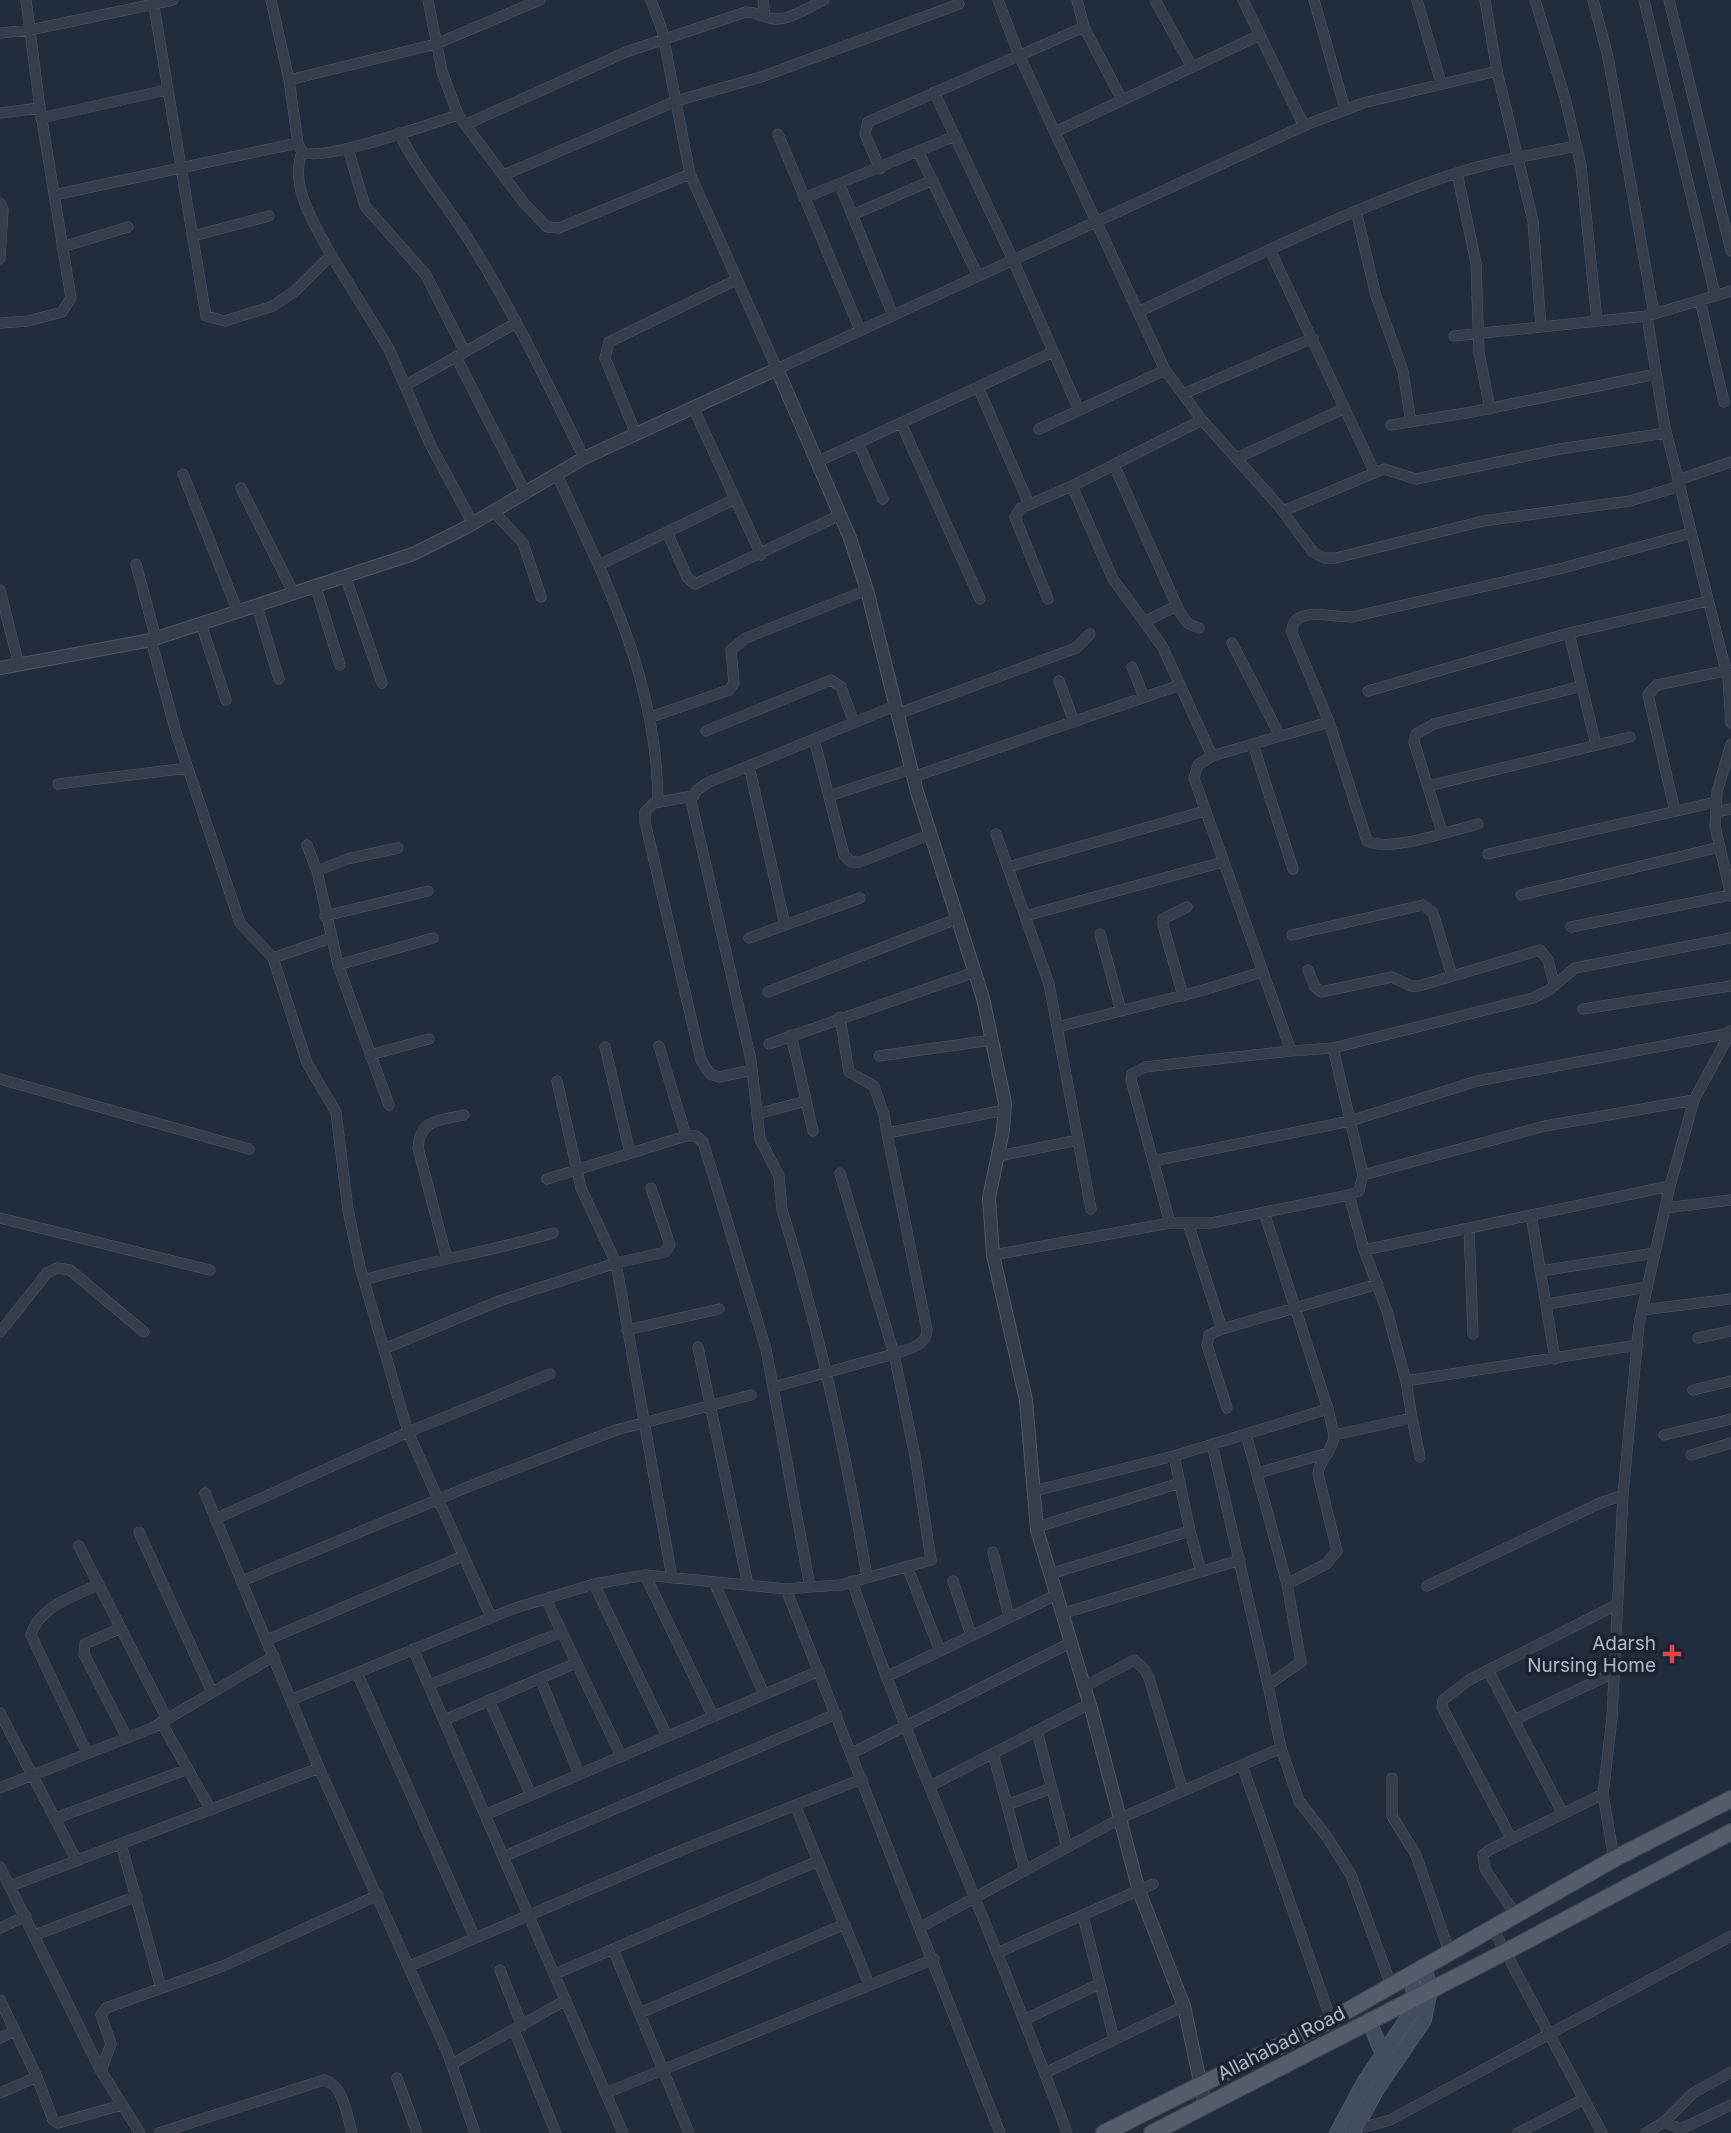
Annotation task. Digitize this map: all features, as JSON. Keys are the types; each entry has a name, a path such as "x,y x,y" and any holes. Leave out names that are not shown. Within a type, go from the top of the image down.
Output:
{"main road":[{"path":"1104,2133 1331,2020 1614,1859 1731,1799"},
{"name":"Allahabad Road","path":"1152,2133 1505,1952 1731,1832"},
{"path":"1339,2128 1386,2063 1424,2020 1424,1966"},
{"path":"1410,1974 1423,1994"},
{"path":"1355,2130 1386,2063 1369,2021"}],"street":[{"path":"0,323 28,321 67,309 71,298 40,113 26,0"},
{"path":"0,33 30,30 153,2 173,0"},
{"path":"271,0 289,80 300,148 297,168 299,184 311,216 331,255 372,319 406,385 430,444 473,524"},
{"path":"428,0 436,44 458,115 547,227 559,228 690,174"},
{"path":"289,80 436,44 540,0"},
{"path":"652,0 663,37 690,174 840,515 867,590 912,773 975,972 1004,1087 1005,1110 999,1156 989,1198 993,1255 1027,1400 1037,1527 1121,1818 1139,1891 1184,2006 1205,2105"},
{"path":"763,0 765,16"},
{"path":"467,124 663,37 746,12 775,19 786,17 824,0"},
{"path":"998,0 1019,55 1165,370 1202,420 1283,512 1313,552 1324,558 1336,558 1483,521 1630,501 1731,462"},
{"path":"1155,0 1192,67"},
{"path":"1243,0 1304,126"},
{"path":"1314,0 1345,109"},
{"path":"1417,0 1441,83"},
{"path":"1485,0 1497,71 1520,157 1538,259 1541,327"},
{"path":"1535,0 1577,146 1588,214 1597,321"},
{"path":"1592,0 1608,57 1651,315 1656,374 1667,433 1708,601 1728,670 1731,723"},
{"path":"1644,0 1715,295"},
{"path":"1669,0 1731,251"},
{"path":"1075,1 1084,27 1122,100"},
{"path":"153,2 203,310 210,320 225,321 273,306 295,290 331,255"},
{"path":"504,175 676,102 773,73 959,4"},
{"path":"880,169 865,134 868,121 1084,27"},
{"path":"1055,132 1260,35"},
{"path":"0,668 154,640 413,554 473,524 584,458 1304,126 1345,109 1497,71"},
{"path":"0,113 40,113 166,90"},
{"path":"934,92 1013,260 1079,410"},
{"path":"54,195 181,168 300,148 314,155 348,149 458,115"},
{"path":"399,133 413,162 471,243 516,323 584,458"},
{"path":"778,134 860,330"},
{"path":"804,198 955,136"},
{"path":"1138,312 1356,211 1457,173 1577,146"},
{"path":"348,149 365,206 426,275 526,494"},
{"path":"918,151 978,276"},
{"path":"1457,173 1476,263 1478,333 1490,409"},
{"path":"852,215 933,180"},
{"path":"840,185 893,315"},
{"path":"0,203 3,210 0,259"},
{"path":"1356,211 1376,296 1403,371 1411,422"},
{"path":"193,236 269,216"},
{"path":"62,247 128,227"},
{"path":"1270,250 1374,471"},
{"path":"636,434 605,358 609,342 736,280"},
{"path":"1454,335 1651,315 1731,290"},
{"path":"1700,300 1724,402"},
{"path":"406,385 516,323"},
{"path":"1183,394 1312,338"},
{"path":"817,462 1053,352"},
{"path":"1039,429 1165,370"},
{"path":"1391,425 1490,409 1656,374"},
{"path":"978,387 1029,504"},
{"path":"693,407 761,555"},
{"path":"1237,458 1345,408"},
{"path":"1048,599 1014,517 1021,508 1072,486 1202,420"},
{"path":"901,423 980,599"},
{"path":"1283,512 1374,471 1389,470 1416,479 1560,449 1667,433"},
{"path":"858,443 883,499"},
{"path":"1114,465 1176,606 1189,624 1199,628"},
{"path":"183,474 238,612"},
{"path":"557,475 620,610 651,716 658,802"},
{"path":"1072,486 1112,579 1162,646 1212,756"},
{"path":"241,488 295,594"},
{"path":"599,565 735,499"},
{"path":"494,512 523,543 541,597"},
{"path":"667,532 687,577 695,584 761,555 840,515"},
{"path":"1478,824 1393,844 1375,845 1367,841 1329,722 1292,633 1293,624 1299,617 1317,614 1352,617 1563,568 1691,533"},
{"path":"136,564 188,768 240,923 274,958 307,1063 336,1112 348,1210 364,1280 408,1432 491,1617"},
{"path":"346,578 382,683"},
{"path":"316,588 340,665"},
{"path":"0,590 19,665"},
{"path":"651,716 729,690 734,683 731,650 746,638 867,590"},
{"path":"1368,691 1569,634 1708,601"},
{"path":"257,606 279,679"},
{"path":"1143,622 1176,606"},
{"path":"201,624 226,700"},
{"path":"752,1070 719,1077 710,1074 701,1060 645,822 648,806 692,796 707,783 854,723 1076,648 1090,634"},
{"path":"1569,634 1596,745"},
{"path":"1233,643 1280,736"},
{"path":"1132,667 1144,697"},
{"path":"1675,811 1648,695 1657,685 1728,670"},
{"path":"706,731 831,680 841,687 854,723"},
{"path":"1059,681 1074,722"},
{"path":"829,796 1074,722 1180,685"},
{"path":"1442,832 1414,742 1416,734 1422,729 1582,687"},
{"path":"1291,1051 1205,811 1195,770 1212,756 1329,722"},
{"path":"1428,786 1630,737"},
{"path":"814,739 844,855 851,862 860,862 931,834"},
{"path":"1253,744 1293,869"},
{"path":"1571,927 1731,895 1715,826 1716,807 1731,744"},
{"path":"749,766 785,925"},
{"path":"58,784 188,768"},
{"path":"692,796 710,890 752,1070 760,1139 782,1187 782,1210 827,1374 847,1464 867,1577"},
{"path":"1488,854 1675,811 1716,807 1731,809"},
{"path":"1008,867 1205,811"},
{"path":"996,834 1049,984 1091,1209"},
{"path":"307,845 317,871 338,965 389,1105"},
{"path":"1521,895 1720,847"},
{"path":"317,871 347,859 398,848"},
{"path":"1025,916 1223,862"},
{"path":"326,916 428,891"},
{"path":"749,939 860,898"},
{"path":"1292,935 1423,905 1433,913 1452,976"},
{"path":"1183,996 1163,919 1187,907"},
{"path":"768,992 959,918"},
{"path":"1100,934 1121,1011"},
{"path":"274,958 331,938"},
{"path":"1170,1223 1131,1080 1137,1070 1333,1048 1533,998 1575,968 1731,938"},
{"path":"338,965 433,939"},
{"path":"1308,970 1315,987 1321,992 1392,977 1411,986 1540,950 1548,960 1554,985"},
{"path":"769,1044 975,972"},
{"path":"1057,1027 1183,996 1262,972"},
{"path":"1583,1009 1731,986"},
{"path":"774,1387 894,1354 920,1344 926,1337 927,1330 884,1115 874,1086 849,1072 840,1017"},
{"path":"1154,1161 1350,1121 1476,1081 1731,1032"},
{"path":"1614,1859 1602,1794 1615,1672 1623,1495 1642,1310 1670,1186 1694,1100 1731,1032"},
{"path":"791,1035 813,1131"},
{"path":"370,1055 429,1039"},
{"path":"879,1056 992,1040"},
{"path":"659,1046 686,1136"},
{"path":"605,1047 631,1153"},
{"path":"993,1255 1170,1223 1211,1223 1359,1191 1363,1175 1333,1048"},
{"path":"0,1080 249,1149"},
{"path":"557,1081 587,1205 616,1263 672,1578"},
{"path":"1363,1175 1545,1126 1694,1100"},
{"path":"757,1114 806,1101"},
{"path":"887,1133 1005,1110"},
{"path":"447,1259 418,1148 419,1135 430,1124 464,1115"},
{"path":"547,1179 686,1136 696,1136 706,1148 766,1349 810,1587"},
{"path":"999,1156 1078,1140"},
{"path":"293,1699 491,1617 594,1584 645,1575 786,1589 852,1581 932,1560 894,1354 840,1172"},
{"path":"1364,1250 1670,1186"},
{"path":"384,1349 499,1301 616,1263 661,1255 670,1245 650,1188"},
{"path":"1349,1195 1406,1381 1420,1457"},
{"path":"1665,1208 1731,1200"},
{"path":"1264,1212 1296,1306 1334,1434 1328,1452 1319,1465 1318,1474 1337,1550 1326,1564 1287,1584"},
{"path":"1531,1215 1555,1359"},
{"path":"0,1218 210,1270"},
{"path":"1188,1223 1222,1329"},
{"path":"1469,1228 1473,1334"},
{"path":"364,1280 425,1261 492,1251 553,1233"},
{"path":"1541,1271 1655,1252"},
{"path":"0,1332 47,1273 57,1268 70,1270 144,1332"},
{"path":"1227,1408 1207,1345 1209,1335 1296,1306 1378,1284"},
{"path":"1547,1304 1647,1287"},
{"path":"1642,1310 1731,1298"},
{"path":"627,1330 719,1309"},
{"path":"1698,1338 1731,1331"},
{"path":"1406,1381 1638,1345"},
{"path":"698,1347 748,1585"},
{"path":"215,1519 408,1432 550,1374"},
{"path":"1693,1390 1731,1381"},
{"path":"242,1581 438,1499 644,1421 751,1395"},
{"path":"1034,1492 1174,1456 1328,1409"},
{"path":"1334,1434 1412,1418"},
{"path":"1664,1435 1731,1419"},
{"path":"1246,1434 1287,1584 1301,1662 1268,1685"},
{"path":"1690,1455 1731,1443"},
{"path":"1212,1444 1281,1748 1299,1801 1327,1837 1351,1875 1391,1985"},
{"path":"1258,1473 1328,1452"},
{"path":"1174,1456 1201,1572"},
{"path":"1037,1527 1180,1483"},
{"path":"205,1493 320,1768 452,2064 475,2133"},
{"path":"1427,1586 1600,1503 1623,1495"},
{"path":"1050,1574 1190,1531"},
{"path":"139,1532 212,1692"},
{"path":"79,1546 164,1721 211,1810"},
{"path":"993,1552 1009,1618"},
{"path":"267,1640 463,1556"},
{"path":"1062,1614 1240,1560"},
{"path":"907,1566 940,1651"},
{"path":"645,1575 713,1716"},
{"path":"852,1581 886,1676 974,1898 1026,2019 1067,2133"},
{"path":"953,1581 971,1635"},
{"path":"714,1582 764,1694"},
{"path":"87,1753 31,1635 34,1624 45,1611 99,1584"},
{"path":"594,1584 667,1736"},
{"path":"786,1589 934,1959 1000,2133"},
{"path":"886,1676 1056,1594"},
{"path":"546,1599 621,1756"},
{"path":"1511,1838 1443,1707 1448,1695 1488,1670 1618,1604"},
{"path":"121,1628 91,1639 85,1644 84,1654 127,1738"},
{"path":"429,1685 562,1632"},
{"path":"852,1753 1070,1643"},
{"path":"413,1649 624,2133"},
{"path":"0,1787 164,1721 274,1656"},
{"path":"1084,1687 1134,1660 1140,1663 1149,1678 1182,1791"},
{"path":"443,1720 576,1663"},
{"path":"1488,1670 1563,1814"},
{"path":"485,1815 819,1671"},
{"path":"1514,1720 1615,1672"},
{"path":"357,1673 475,1938"},
{"path":"540,1678 579,1774"},
{"path":"489,1700 531,1795"},
{"path":"930,1786 1089,1704"},
{"path":"0,1713 77,1861"},
{"path":"503,1857 836,1714"},
{"path":"1037,1731 1067,1847"},
{"path":"921,1927 1121,1818 1281,1748"},
{"path":"993,1754 1024,1871"},
{"path":"1242,1765 1331,2020"},
{"path":"10,1886 320,1768"},
{"path":"56,1818 188,1769"},
{"path":"1392,1778 1391,1816 1416,1855 1449,1951"},
{"path":"410,1966 528,1914 862,1779"},
{"path":"1007,1805 1052,1788"},
{"path":"1515,1914 1482,1861 1489,1850 1602,1794"},
{"path":"795,1805 869,1984"},
{"path":"121,1844 161,1988"},
{"path":"555,1974 818,1861"},
{"path":"0,1867 101,2071 139,2133"},
{"path":"997,1953 1153,1884"},
{"path":"101,2071 111,2044 103,2011 223,1966 377,1895"},
{"path":"35,1935 137,1896"},
{"path":"0,1928 26,1916"},
{"path":"1083,1916 1114,2039"},
{"path":"640,2013 845,1924"},
{"path":"1492,1927 1602,2133"},
{"path":"1339,2128 1355,2130 1400,2115 1548,2032 1731,1936"},
{"path":"613,1949 689,2133"},
{"path":"607,2094 934,1959"},
{"path":"500,1970 556,2133"},
{"path":"1026,2019 1099,1983"},
{"path":"0,2000 37,2077 53,2120 58,2123 122,2105"},
{"path":"452,2064 566,2000"},
{"path":"1045,2073 1184,2006"},
{"path":"0,2038 15,2031"},
{"path":"1646,2133 1664,2122 1693,2093 1731,2072"},
{"path":"0,2093 37,2077"},
{"path":"397,2078 417,2133"},
{"path":"159,2133 324,2080 331,2081 339,2091 352,2133"},
{"path":"1518,2133 1584,2099"},
{"path":"1664,2122 1681,2129 1731,2105"},
{"path":"196,2121 202,2133"}],"place":[{"name":"Adarsh Nursing Home","path":"1672,1654"}]}
